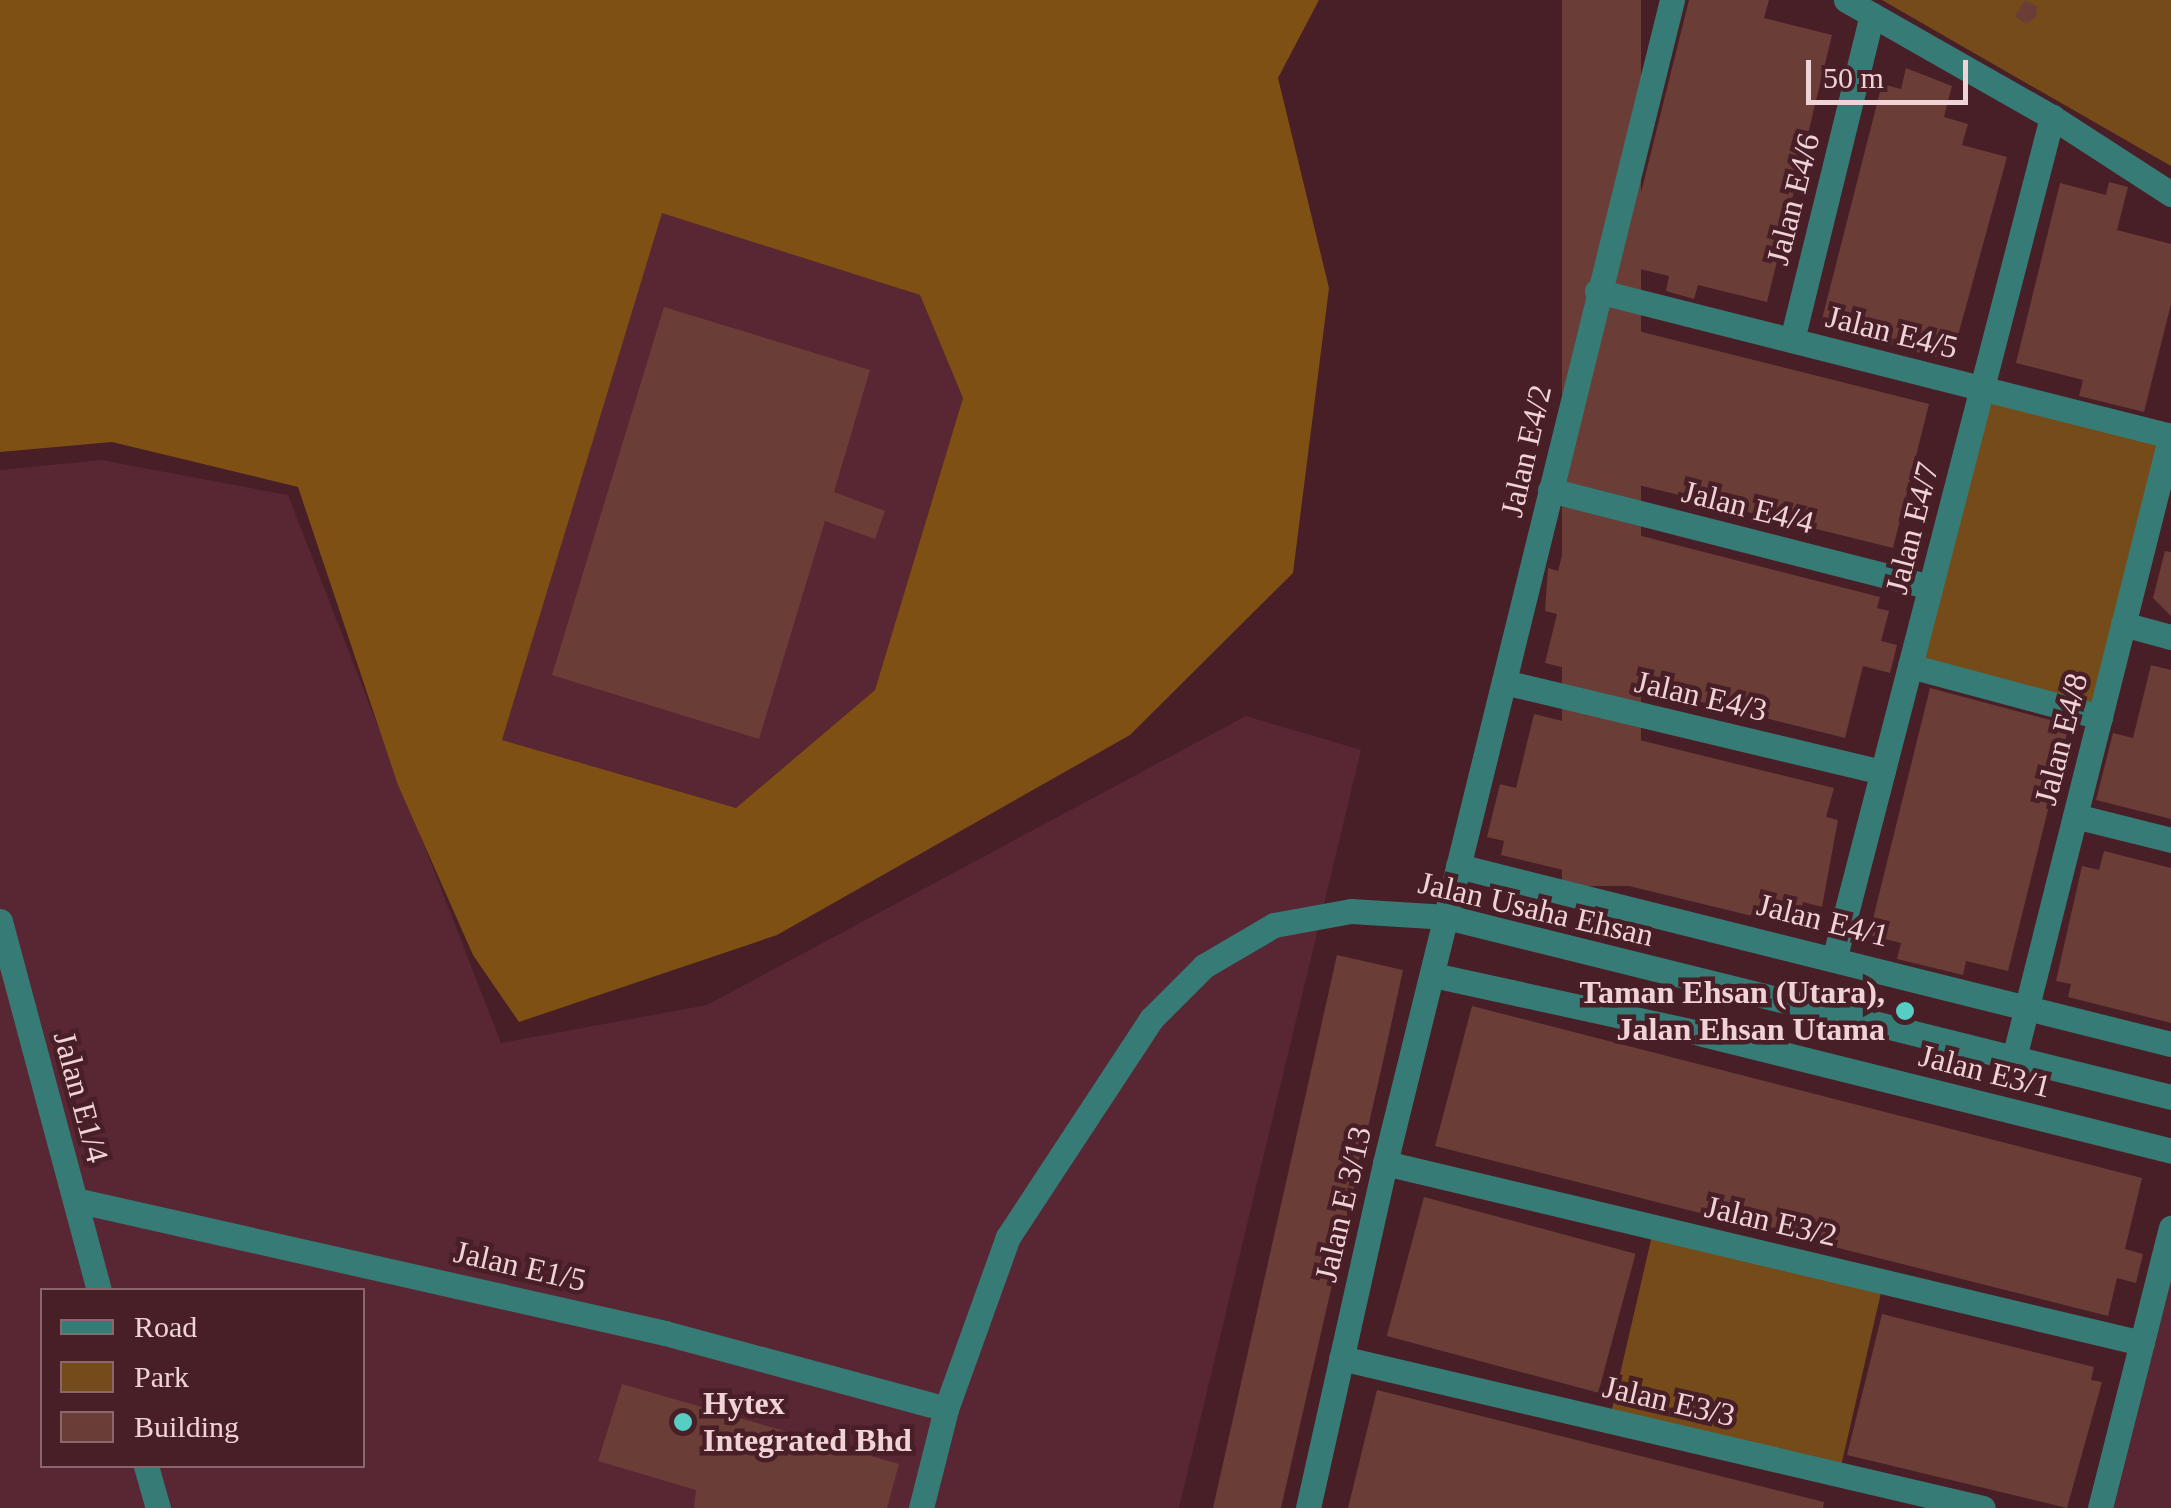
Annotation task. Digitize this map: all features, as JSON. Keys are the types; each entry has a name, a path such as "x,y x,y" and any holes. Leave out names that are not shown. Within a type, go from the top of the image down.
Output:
{"street":[{"name":"Jalan E4/2","path":"1447,917 1597,291 1672,0"},
{"path":"1846,0 2052,117 2171,194"},
{"name":"Jalan E4/6","path":"1792,340 1872,15"},
{"name":"Jalan E4/7","path":"1835,956 2052,117"},
{"name":"Jalan E4/5","path":"1597,291 2171,436"},
{"name":"Jalan E4/8","path":"2014,1058 2171,436"},
{"name":"Jalan E4/4","path":"1550,490 1930,587"},
{"path":"2123,624 2171,636"},
{"path":"1910,666 2100,718"},
{"name":"Jalan E4/3","path":"1504,682 1882,772"},
{"path":"2075,816 2171,840"},
{"name":"Jalan E4/1","path":"1458,866 1835,956 2171,1044"},
{"name":"Jalan Usaha Ehsan","path":"921,1508 946,1409 1008,1236 1132,1048 1183,985 1230,948 1292,919 1352,911 1447,917 2171,1097"},
{"name":"Jalan E 3/13","path":"1308,1508 1386,1163 1447,917"},
{"name":"Jalan E1/4","path":"0,921 98,1288"},
{"name":"Jalan E3/1","path":"1433,975 1703,1034 2171,1151"},
{"name":"Jalan E3/2","path":"1386,1163 2142,1343"},
{"name":"Jalan E1/5","path":"74,1200 665,1333 946,1409"},
{"path":"2100,1508 2171,1228"},
{"name":"Jalan E3/3","path":"1341,1358 1983,1508"},
{"path":"147,1468 158,1508"}],"shaded area":[{"path":"0,0 1319,0 1278,78 1329,288 1293,573 1130,735 777,935 519,1022 473,955 398,785 298,487 112,442 0,452","holes":["662,213 920,295 963,398 875,690 736,808 502,740"]},
{"path":"662,212 920,295 963,398 875,690 736,808 502,740"},
{"path":"101,460 288,495 501,1043 707,1005 1246,716 1361,750 1179,1508 0,1508 0,470"},
{"path":"2171,1279 2171,1508 2114,1508"}],"green space":[{"path":"1882,0 2171,0 2171,166 1934,30"},
{"path":"1981,388 2171,435 2102,714 1912,666"},
{"path":"1654,1227 1884,1280 1839,1474 1609,1421"}],"building":[{"path":"1562,0 1641,0 1641,886 1562,886"},
{"path":"1689,0 1769,0 1764,18 1832,35 1767,302 1698,285 1694,299 1666,291 1669,276 1623,265"},
{"path":"2025,0 2037,6 2036,17 2026,24 2015,16"},
{"path":"1906,68 1952,86 1944,117 1968,124 1962,145 2007,157 1951,361 1820,327 1882,84 1901,89"},
{"path":"2109,182 2128,187 2117,230 2171,244 2171,304 2144,412 2079,396 2083,380 2016,363 2060,183 2106,195"},
{"path":"664,307 870,370 834,492 885,511 875,539 825,521 759,739 552,675"},
{"path":"1634,330 1929,404 1893,548 1598,475 1601,460 1579,446 1590,399 1601,401 1608,372 1623,376"},
{"path":"1583,521 1880,597 1877,608 1889,611 1881,641 1897,645 1890,673 1863,666 1845,738 1545,663 1557,614 1545,611 1548,568 1558,571 1568,532 1579,535"},
{"path":"2165,551 2171,552 2171,616 2153,598"},
{"path":"2151,665 2171,670 2171,819 2096,800 2113,733 2133,738"},
{"path":"1930,688 2069,725 2008,971 1966,961 1963,975 1897,959 1901,943 1869,935"},
{"path":"1534,714 1834,788 1826,817 1838,820 1822,907 1803,902 1797,927 1501,855 1504,841 1487,837 1500,784 1516,788"},
{"path":"2104,851 2171,868 2171,1023 2068,997 2071,984 2056,981 2082,866 2099,870"},
{"path":"1337,955 1403,970 1382,1066 1281,1508 1213,1508"},
{"path":"1472,1006 2142,1178 2125,1249 2143,1254 2136,1283 2117,1278 2108,1316 1435,1146"},
{"path":"1424,1197 1636,1254 1598,1393 1387,1336"},
{"path":"1882,1314 2094,1367 2091,1380 2102,1382 2067,1508 1847,1455"},
{"name":"Hytex Integrated Bhd","path":"622,1384 899,1464 887,1508 694,1508 696,1490 598,1461"},
{"path":"1377,1390 1824,1502 1823,1508 1348,1508"}],"place":[{"name":"Taman Ehsan (Utara), Jalan Ehsan Utama","path":"1905,1011"},
{"name":"Hytex Integrated Bhd","path":"683,1422"}]}
